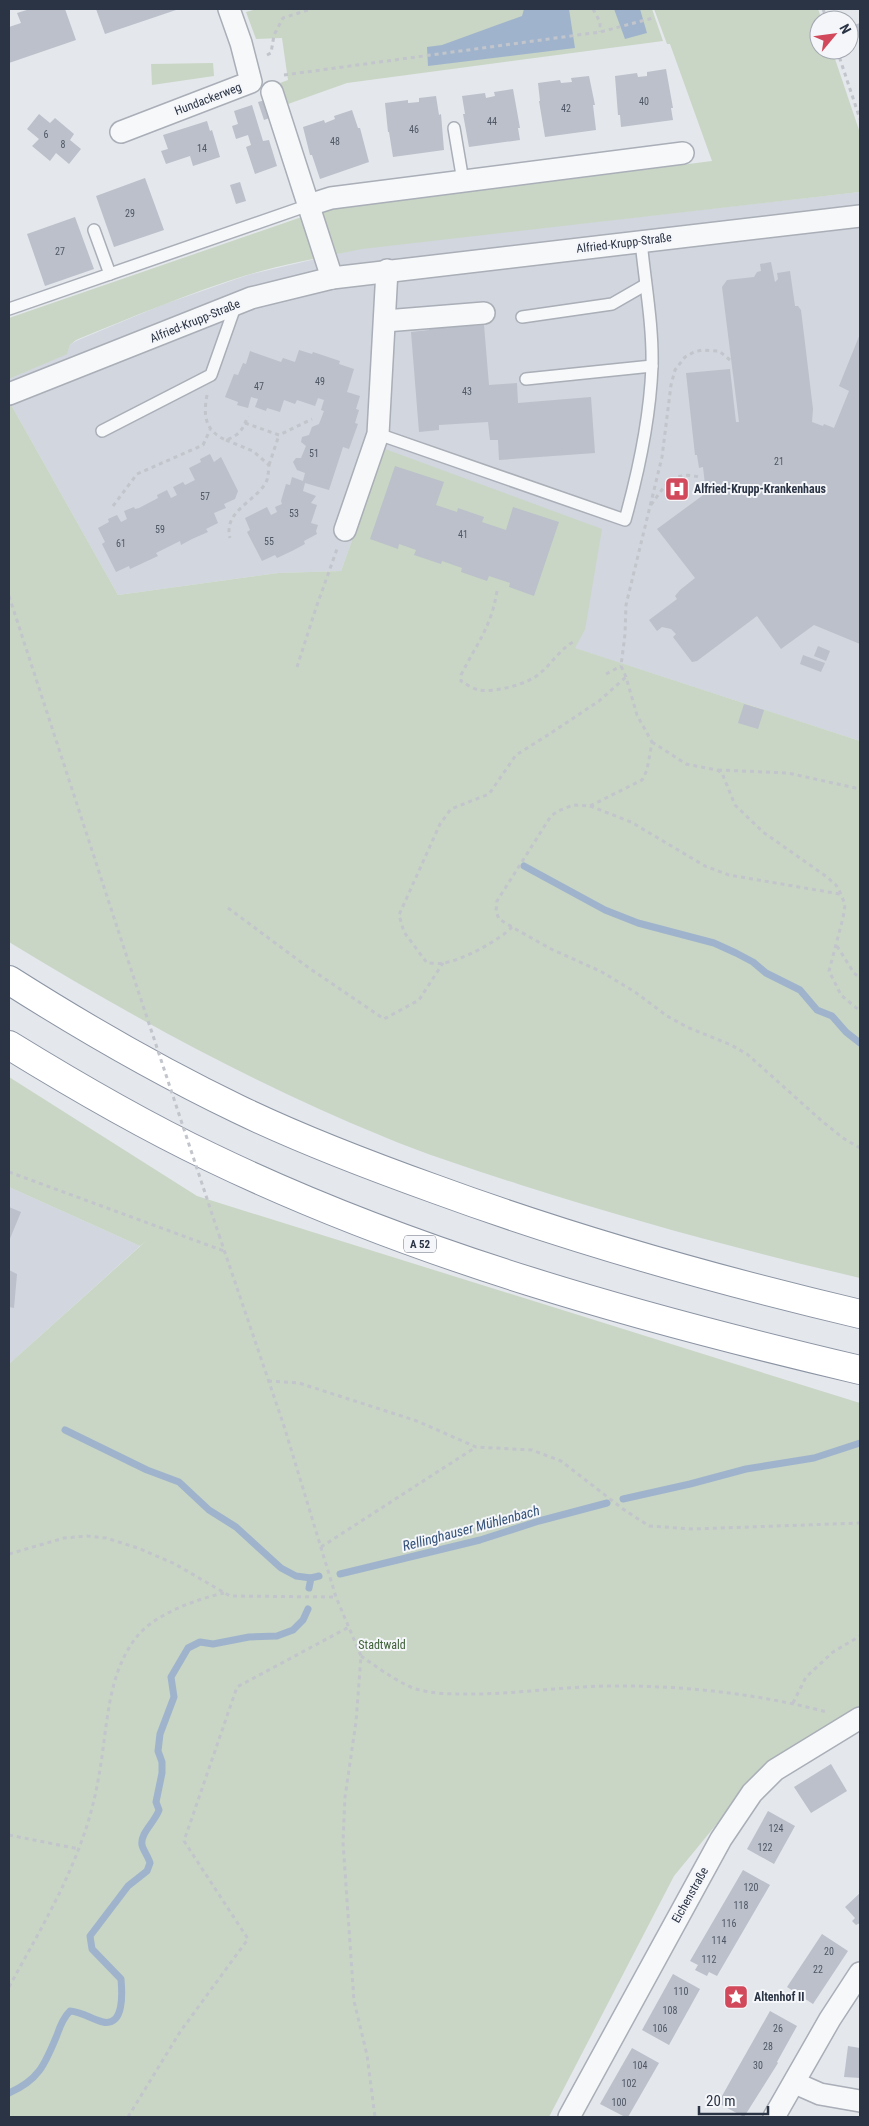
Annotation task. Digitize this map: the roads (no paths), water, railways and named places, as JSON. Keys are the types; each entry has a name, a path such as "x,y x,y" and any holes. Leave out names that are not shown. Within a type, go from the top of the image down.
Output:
{"highway":[{"path":"9,980 108,1040 223,1101 302,1138 376,1168 523,1221 602,1246 688,1271 860,1314"},
{"name":"A 52","path":"9,1045 92,1095 210,1157 384,1231 505,1273 695,1330 860,1370"}],"street":[{"name":"Hundackerweg","path":"121,132 251,82 241,43 229,9"},
{"path":"275,84 309,206 332,278"},
{"path":"309,206 331,198 683,154"},
{"name":"Alfried-Krupp-Straße","path":"9,394 251,298 332,278 387,270 860,216"},
{"path":"345,530 378,434 387,270"},
{"path":"385,320 484,313"},
{"name":"Eichenstraße","path":"569,2117 721,1839 748,1800 774,1770 853,1723"},
{"path":"774,2117 830,2019 860,1973"},
{"path":"795,2083 820,2094 860,2101"}],"lane":[{"path":"454,128 463,181"},
{"path":"9,309 309,206"},
{"path":"94,230 110,274"},
{"path":"378,434 625,520 643,446 652,366 651,332 641,241"},
{"path":"522,318 612,304 645,285"},
{"path":"102,430 211,375 236,304"},
{"path":"526,379 652,366"}],"water":[{"path":"524,9 569,9 575,48 428,66 427,47 442,45 522,16"},
{"path":"614,9 640,9 647,33 625,39"}],"waterway":[{"path":"524,866 605,910 638,923 714,943 736,953 753,962 766,973 800,990 817,1010 832,1016 846,1032 860,1043"},
{"name":"Rellinghauser Mühlenbach","path":"65,1430 147,1470 179,1482 209,1510 236,1527 281,1568 296,1576 311,1578"},
{"name":"Rellinghauser Mühlenbach","path":"623,1499 746,1469 814,1458 860,1443"},
{"name":"Rellinghauser Mühlenbach","path":"340,1574 480,1540 539,1521 607,1503"},
{"name":"Rellinghauser Mühlenbach","path":"309,1588 311,1578 319,1576"},
{"path":"9,2093 27,2083 40,2070 65,2016 70,2011 103,2022 110,2022 119,2013 122,1999 121,1979 92,1949 90,1936 128,1886 147,1871 150,1863 142,1841 145,1832 159,1810 156,1802 162,1773 162,1762 158,1751 160,1734 174,1697 171,1677 188,1648 200,1642 213,1644 249,1637 277,1636 293,1630 303,1620 308,1609"}],"place":[{"name":"Alfried-Krupp-Krankenhaus","path":"677,489"},
{"name":"Altenhof II","path":"736,1997"}],"park label":[{"name":"Stadtwald","path":"382,1645"}]}
